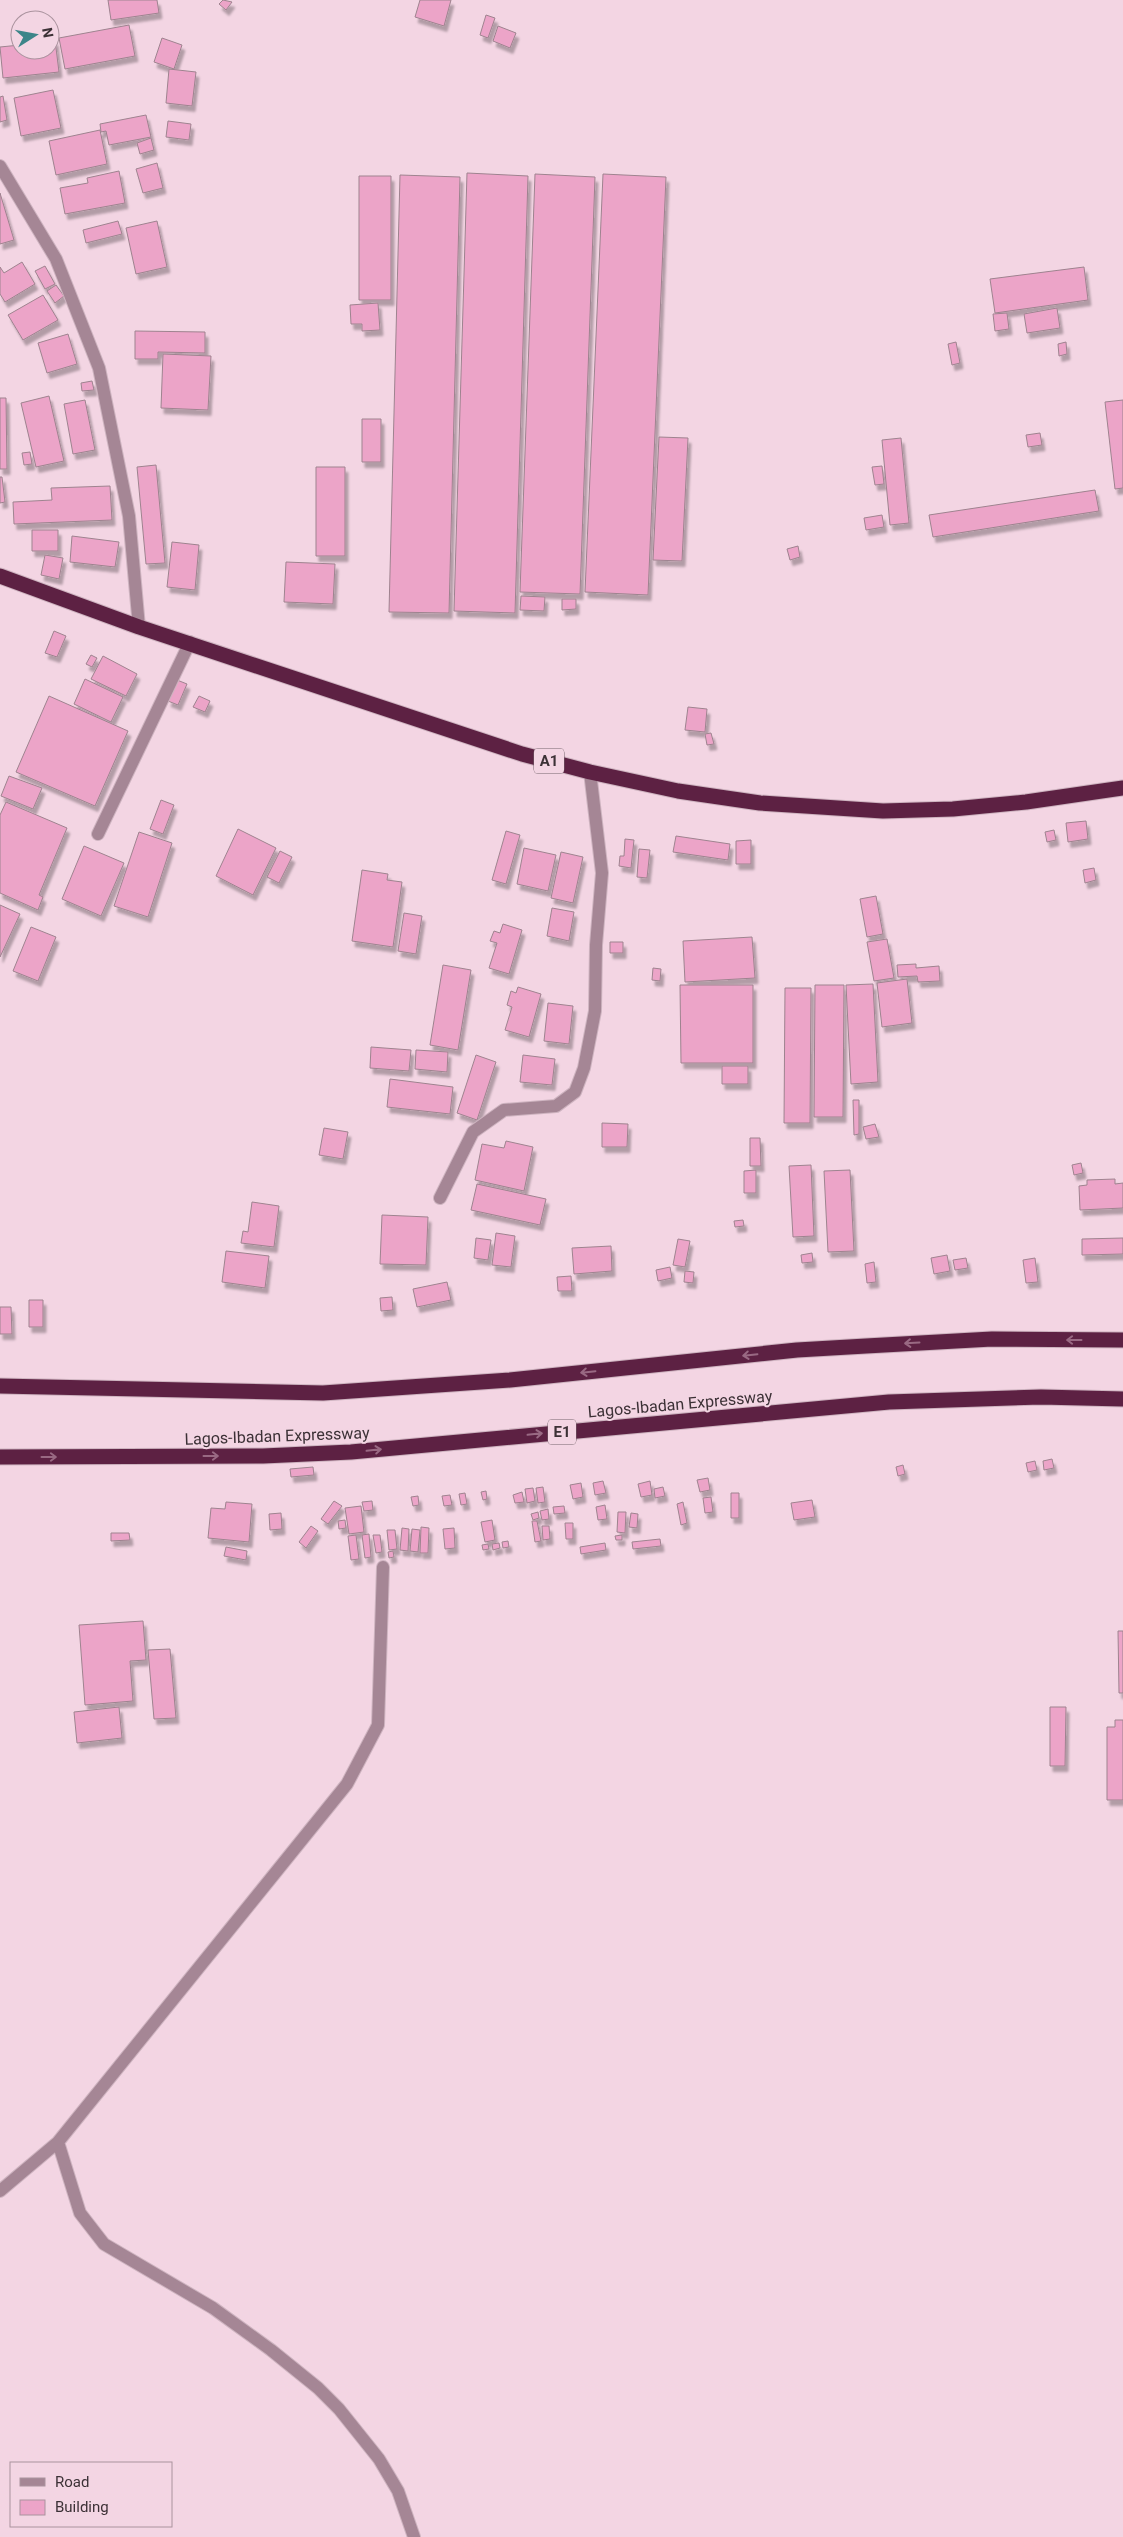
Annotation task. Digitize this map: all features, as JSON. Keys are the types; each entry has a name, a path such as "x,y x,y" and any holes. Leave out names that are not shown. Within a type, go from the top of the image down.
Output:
{"highway":[{"name":"A1","path":"0,576 139,627 190,642 347,697 426,721 522,754 590,772 678,791 760,802 883,811 954,809 1017,803 1123,788"},
{"path":"0,1386 323,1393 510,1380 836,1348 992,1339 1123,1340"},
{"name":"Lagos-Ibadan Expressway","path":"0,1458 262,1456 351,1452 888,1402 1041,1397 1123,1399"}],"street":[{"path":"0,166 56,260 99,368 129,516 139,627"},
{"path":"98,834 190,642"},
{"path":"440,1198 473,1132 504,1110 556,1106 575,1092 584,1068 595,1010 596,945 602,873 590,772"},
{"path":"0,2191 58,2142 347,1784 378,1724 383,1568"},
{"path":"58,2142 80,2213 104,2244 213,2308 271,2350 318,2388 339,2409 379,2459 398,2491 414,2537"}],"building":[{"path":"108,0 157,0 159,13 111,20"},
{"path":"223,0 232,2 226,10 219,4"},
{"path":"420,0 451,0 444,26 415,17"},
{"path":"486,15 495,18 488,38 480,35"},
{"path":"129,25 135,56 65,69 60,38"},
{"path":"498,26 516,33 510,48 493,41"},
{"path":"162,38 182,45 174,69 154,62"},
{"path":"10,46 10,60 58,60 59,72 3,78 0,47"},
{"path":"169,69 196,72 192,106 166,103"},
{"path":"53,90 61,128 21,136 14,98"},
{"path":"3,96 7,120 0,122 0,97"},
{"path":"146,115 151,137 109,145 106,131 101,132 100,124"},
{"path":"168,121 191,124 189,140 166,137"},
{"path":"100,130 107,164 56,175 49,141"},
{"path":"151,138 154,150 140,154 137,143"},
{"path":"157,163 163,188 143,193 136,169"},
{"path":"119,171 125,203 65,214 60,188 88,183 87,178"},
{"path":"467,173 528,176 515,613 454,611"},
{"path":"535,174 595,177 580,594 520,592"},
{"path":"603,174 666,177 648,595 585,592"},
{"path":"400,175 460,177 449,613 389,612"},
{"path":"359,176 391,176 391,300 359,300"},
{"path":"0,193 14,240 0,244"},
{"path":"118,221 122,234 86,243 83,230"},
{"path":"157,221 167,267 136,274 126,228"},
{"path":"22,262 35,284 5,302 0,294 0,267 4,273"},
{"path":"45,266 55,284 45,289 35,271"},
{"path":"1084,267 1088,300 995,313 990,279"},
{"path":"56,285 64,296 55,303 47,291"},
{"path":"43,295 58,320 23,340 8,315"},
{"path":"378,303 380,330 362,331 362,324 351,324 350,305"},
{"path":"1057,308 1060,328 1027,333 1024,314"},
{"path":"1007,313 1009,329 995,331 993,314"},
{"path":"135,331 205,332 205,353 158,352 158,359 135,359"},
{"path":"68,334 77,364 47,373 38,343"},
{"path":"956,342 960,363 952,365 948,344"},
{"path":"1066,342 1067,354 1059,356 1058,344"},
{"path":"163,354 211,356 208,410 161,408"},
{"path":"92,381 94,390 82,391 81,383"},
{"path":"49,396 64,461 36,467 21,403"},
{"path":"0,398 6,398 7,469 0,469"},
{"path":"85,400 95,450 73,454 64,404"},
{"path":"1123,400 1123,488 1115,489 1105,402"},
{"path":"362,419 381,419 381,462 362,462"},
{"path":"1040,433 1042,445 1028,447 1026,435"},
{"path":"659,437 688,438 682,561 653,560"},
{"path":"901,438 909,523 890,525 882,440"},
{"path":"30,452 32,464 24,465 22,453"},
{"path":"156,465 165,563 146,564 137,467"},
{"path":"882,466 884,484 875,485 872,467"},
{"path":"316,467 345,467 345,556 316,556"},
{"path":"0,477 2,477 5,502 0,503"},
{"path":"110,486 112,520 14,524 13,502 52,500 51,488"},
{"path":"1095,490 1099,511 933,537 929,515"},
{"path":"882,515 884,527 866,530 864,518"},
{"path":"32,530 58,530 58,551 32,551"},
{"path":"72,536 119,542 115,567 70,562"},
{"path":"172,542 199,545 195,590 167,587"},
{"path":"798,546 800,557 790,560 787,549"},
{"path":"45,555 63,558 59,579 41,575"},
{"path":"286,562 335,564 333,604 284,602"},
{"path":"521,596 545,597 544,611 520,610"},
{"path":"562,599 576,599 576,609 562,610"},
{"path":"54,631 66,636 57,657 45,653"},
{"path":"91,655 97,658 92,667 86,664"},
{"path":"103,656 137,674 126,696 91,679"},
{"path":"85,679 123,697 111,722 74,704"},
{"path":"177,680 187,684 178,705 168,701"},
{"path":"49,696 128,731 95,806 16,772"},
{"path":"199,696 210,701 205,712 193,707"},
{"path":"688,707 707,709 705,732 685,730"},
{"path":"711,733 714,744 707,745 705,734"},
{"path":"9,776 42,788 33,809 1,796"},
{"path":"161,800 174,805 163,834 150,829"},
{"path":"6,802 67,828 39,895 43,897 38,910 0,893 0,815"},
{"path":"1086,821 1088,839 1068,842 1066,823"},
{"path":"238,829 276,848 253,895 216,876"},
{"path":"1054,830 1056,840 1047,842 1045,832"},
{"path":"506,831 520,835 506,884 492,880"},
{"path":"139,832 172,843 148,917 114,906"},
{"path":"676,836 730,844 728,860 673,852"},
{"path":"625,839 634,840 631,868 619,866 620,856 624,856"},
{"path":"751,840 751,864 736,864 736,841"},
{"path":"84,846 124,863 101,916 62,899"},
{"path":"524,848 556,855 548,891 517,884"},
{"path":"639,849 650,850 647,878 637,877"},
{"path":"280,851 292,857 279,883 267,877"},
{"path":"561,852 583,857 573,903 551,898"},
{"path":"1094,868 1096,880 1085,883 1083,870"},
{"path":"362,870 388,874 387,880 402,882 393,947 352,941"},
{"path":"876,896 883,934 867,937 860,899"},
{"path":"0,905 20,914 0,957"},
{"path":"552,908 574,912 569,941 547,936"},
{"path":"404,913 422,916 416,954 398,951"},
{"path":"503,924 522,930 509,974 489,968 497,943 490,941 494,931 500,933"},
{"path":"31,927 56,937 38,981 13,971"},
{"path":"752,937 755,978 685,982 683,941"},
{"path":"887,939 894,978 874,981 867,942"},
{"path":"610,942 623,942 623,953 610,953"},
{"path":"916,964 916,968 939,966 940,981 918,982 917,976 898,977 897,965"},
{"path":"443,965 471,970 458,1050 430,1045"},
{"path":"653,968 661,969 660,981 652,980"},
{"path":"907,979 912,1023 882,1027 877,983"},
{"path":"873,984 878,1082 851,1084 846,985"},
{"path":"680,985 753,985 753,1063 681,1063"},
{"path":"815,985 844,985 843,1117 814,1117"},
{"path":"518,987 541,994 529,1037 505,1030 512,1007 507,1005 511,991 516,993"},
{"path":"785,988 811,988 810,1123 784,1123"},
{"path":"548,1003 573,1006 569,1044 544,1041"},
{"path":"371,1047 411,1050 409,1071 370,1068"},
{"path":"416,1050 448,1052 447,1072 415,1069"},
{"path":"476,1055 496,1062 477,1120 457,1113"},
{"path":"523,1055 555,1059 552,1085 520,1082"},
{"path":"722,1066 748,1066 748,1084 722,1084"},
{"path":"390,1079 453,1087 450,1114 387,1107"},
{"path":"853,1100 859,1100 859,1134 854,1135"},
{"path":"602,1123 628,1124 627,1147 602,1147"},
{"path":"875,1124 879,1137 866,1139 863,1127"},
{"path":"324,1128 348,1132 343,1159 319,1155"},
{"path":"750,1138 760,1138 761,1166 750,1166"},
{"path":"506,1141 533,1147 524,1191 475,1180 482,1144 504,1148"},
{"path":"1081,1163 1083,1173 1074,1175 1072,1165"},
{"path":"811,1165 814,1236 793,1237 789,1166"},
{"path":"756,1170 756,1193 744,1193 744,1171"},
{"path":"850,1170 854,1251 828,1252 824,1171"},
{"path":"1115,1179 1115,1184 1123,1183 1123,1208 1080,1210 1079,1186 1087,1185 1087,1180"},
{"path":"477,1184 546,1199 540,1225 471,1210"},
{"path":"252,1202 279,1206 274,1247 241,1243 243,1231 248,1232"},
{"path":"382,1215 428,1217 426,1265 380,1264"},
{"path":"743,1220 744,1226 735,1227 734,1221"},
{"path":"496,1233 515,1236 511,1267 492,1265"},
{"path":"476,1238 491,1240 488,1260 474,1258"},
{"path":"1123,1238 1123,1254 1082,1255 1082,1239"},
{"path":"678,1239 690,1241 685,1267 673,1265"},
{"path":"611,1246 612,1271 574,1274 572,1248"},
{"path":"226,1251 269,1256 265,1288 222,1282"},
{"path":"812,1253 813,1262 802,1263 801,1255"},
{"path":"947,1255 950,1271 934,1274 931,1258"},
{"path":"966,1258 968,1268 955,1270 953,1260"},
{"path":"1035,1258 1038,1282 1026,1283 1023,1260"},
{"path":"874,1262 876,1282 867,1283 865,1264"},
{"path":"670,1267 672,1278 658,1281 656,1270"},
{"path":"685,1271 694,1272 693,1283 684,1282"},
{"path":"571,1276 572,1291 558,1291 557,1277"},
{"path":"447,1282 451,1300 417,1307 413,1289"},
{"path":"392,1297 393,1310 381,1311 380,1298"},
{"path":"29,1300 43,1300 43,1327 29,1327"},
{"path":"0,1307 11,1307 12,1334 0,1334"},
{"path":"1052,1459 1054,1468 1044,1470 1043,1461"},
{"path":"1035,1461 1037,1470 1028,1472 1026,1463"},
{"path":"903,1465 905,1474 898,1476 896,1467"},
{"path":"313,1467 314,1475 291,1477 290,1469"},
{"path":"708,1478 710,1490 700,1492 697,1480"},
{"path":"603,1481 606,1493 595,1495 593,1483"},
{"path":"650,1481 652,1495 641,1497 638,1484"},
{"path":"581,1483 583,1497 573,1499 570,1485"},
{"path":"543,1487 545,1502 538,1503 536,1488"},
{"path":"663,1487 665,1496 655,1498 654,1489"},
{"path":"533,1488 535,1501 527,1503 525,1489"},
{"path":"486,1491 487,1499 483,1500 481,1492"},
{"path":"522,1492 524,1502 515,1503 513,1495"},
{"path":"465,1493 467,1504 461,1505 459,1494"},
{"path":"731,1493 739,1493 739,1518 731,1518"},
{"path":"450,1495 452,1505 444,1506 442,1496"},
{"path":"418,1496 419,1505 413,1506 411,1497"},
{"path":"711,1497 713,1512 705,1513 703,1498"},
{"path":"812,1500 815,1517 794,1520 791,1503"},
{"path":"334,1501 342,1506 328,1524 321,1519"},
{"path":"372,1501 373,1510 364,1511 362,1502"},
{"path":"226,1502 252,1504 249,1542 208,1538 211,1508 225,1509"},
{"path":"683,1502 687,1523 681,1525 677,1504"},
{"path":"605,1505 607,1519 598,1520 596,1507"},
{"path":"361,1506 364,1532 349,1534 345,1508"},
{"path":"564,1506 565,1513 554,1514 553,1507"},
{"path":"548,1509 549,1519 542,1520 540,1511"},
{"path":"538,1512 539,1518 533,1520 531,1514"},
{"path":"618,1512 626,1512 625,1533 617,1532"},
{"path":"281,1513 282,1529 270,1530 269,1514"},
{"path":"631,1513 638,1514 637,1528 629,1527"},
{"path":"345,1520 346,1528 339,1529 338,1521"},
{"path":"492,1520 495,1540 485,1542 481,1522"},
{"path":"532,1521 537,1521 541,1541 535,1542"},
{"path":"565,1523 573,1523 573,1539 566,1539"},
{"path":"311,1526 318,1531 306,1548 299,1542"},
{"path":"542,1526 549,1526 550,1539 543,1540"},
{"path":"421,1527 429,1528 428,1553 420,1553"},
{"path":"402,1528 409,1529 408,1551 400,1550"},
{"path":"454,1528 455,1548 445,1549 443,1529"},
{"path":"412,1529 420,1530 418,1552 410,1551"},
{"path":"387,1530 395,1530 397,1549 389,1550"},
{"path":"111,1533 129,1533 130,1540 111,1541"},
{"path":"369,1534 371,1557 365,1558 362,1535"},
{"path":"356,1535 359,1559 351,1560 348,1536"},
{"path":"373,1535 380,1535 382,1552 376,1553"},
{"path":"622,1535 622,1540 616,1540 615,1536"},
{"path":"660,1539 661,1546 633,1549 632,1542"},
{"path":"508,1541 509,1547 503,1548 502,1542"},
{"path":"499,1543 500,1548 493,1550 492,1544"},
{"path":"605,1543 606,1550 581,1554 580,1547"},
{"path":"488,1544 489,1549 483,1550 482,1545"},
{"path":"226,1547 247,1551 246,1560 224,1556"},
{"path":"393,1551 394,1557 389,1558 388,1552"},
{"path":"143,1621 146,1660 130,1661 133,1701 85,1705 79,1625"},
{"path":"1118,1631 1123,1631 1123,1693 1119,1693"},
{"path":"170,1649 176,1718 154,1719 148,1650"},
{"path":"119,1707 122,1738 77,1743 74,1712"},
{"path":"1050,1707 1066,1707 1065,1766 1050,1766"},
{"path":"1115,1720 1123,1720 1123,1800 1107,1800 1107,1727 1115,1727"}]}
